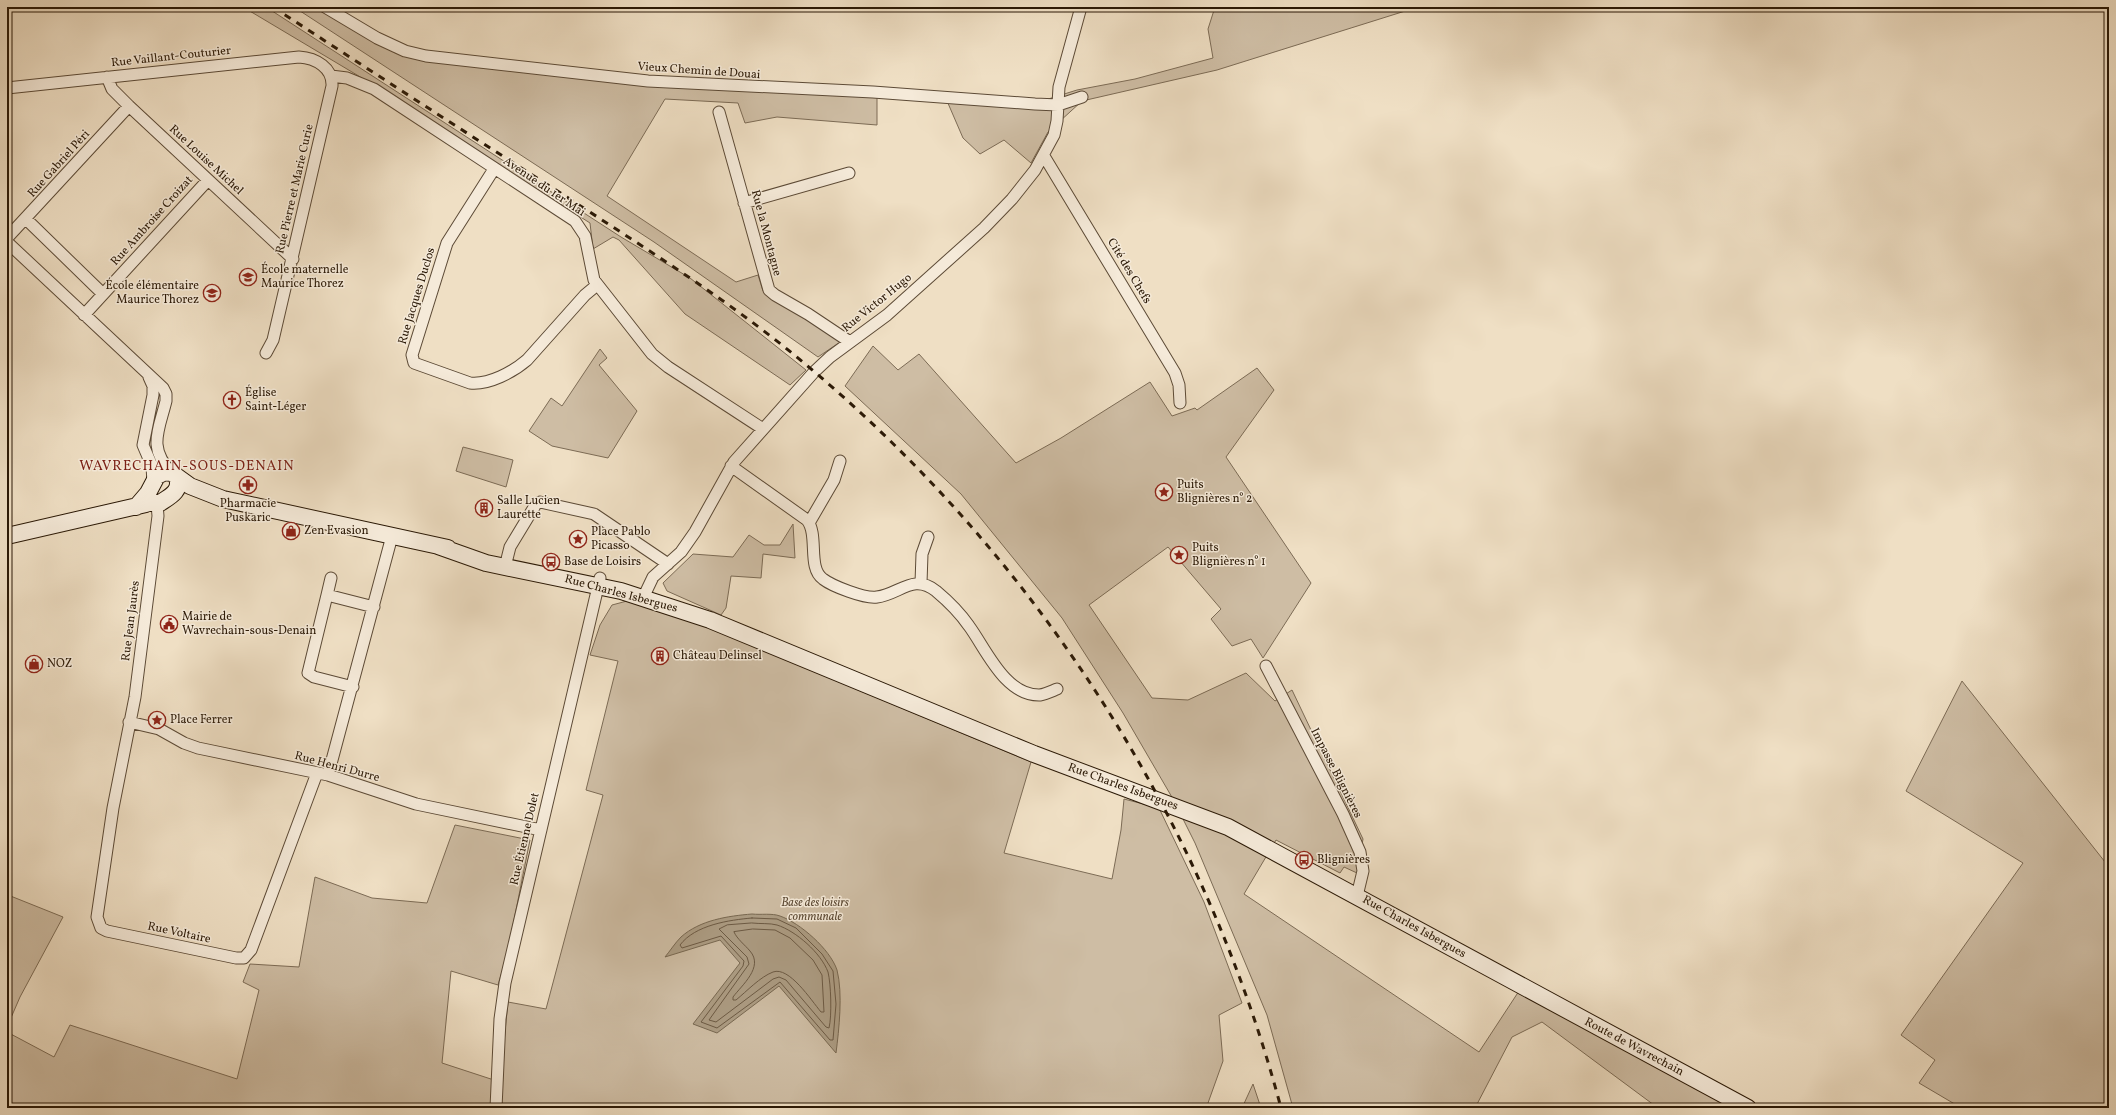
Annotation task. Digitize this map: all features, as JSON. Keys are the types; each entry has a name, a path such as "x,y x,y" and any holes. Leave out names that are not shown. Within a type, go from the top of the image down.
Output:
{"main road":[{"path":"156,496 178,488 175,475"},
{"name":"Rue Charles Isbergues","path":"175,475 190,486 223,499"},
{"name":"Rue Charles Isbergues","path":"7,536 136,507 156,496 183,496 223,499 438,546 469,558 505,563 599,582 644,594 1034,754 1228,827 1521,985"},
{"name":"Route de Wavrechain","path":"1521,985 1748,1108"}],"street":[{"name":"Vieux Chemin de Douai","path":"325,7 377,38 405,51 426,56 648,81 861,91 1058,105 1082,97"},
{"name":"Rue Victor Hugo","path":"644,594 653,577 681,552 695,532 731,466 817,368 887,315 990,222 1022,187 1044,156 1056,128 1059,86 1081,7"},
{"name":"Rue Vaillant-Couturier","path":"7,88 300,57 319,62 331,76"},
{"name":"Avenue du 1er Mai","path":"331,76 347,78 374,89 578,224 585,236 591,271 597,285 657,359 763,429"},
{"name":"Rue Pierre et Marie Curie","path":"266,354 273,340 293,258 332,86 331,76"},
{"name":"Rue Louise Michel","path":"107,77 112,89 129,106 293,258"},
{"name":"Rue Gabriel Péri","path":"7,238 129,106"},
{"name":"Rue la Montagne","path":"719,112 769,290 850,342"},
{"name":"Cité des Chefs","path":"1044,156 1175,373 1179,385 1180,403"},
{"name":"Rue Jacques Duclos","path":"494,169 447,243 412,355 414,363 470,382 480,383 490,380 518,367 527,360 585,295 597,285"},
{"path":"744,203 850,173"},
{"name":"Rue Ambroise Croizat","path":"84,315 208,180"},
{"path":"26,219 103,294"},
{"path":"7,242 163,388 166,394 156,449 162,462 175,475"},
{"name":"Rue Jean Jaurès","path":"125,740 136,690 158,513 152,466 143,445 153,395 153,386 148,374"},
{"path":"809,523 834,480 840,461"},
{"path":"731,466 804,517 809,523 817,572 826,581 870,597 880,596 921,583 937,592 964,619 1000,673 1009,682 1036,694 1044,694 1057,689"},
{"path":"505,563 510,547 536,504 540,502 594,514 668,564"},
{"path":"328,775 353,687 392,536"},
{"path":"921,583 922,554 928,537"},
{"path":"331,578 308,673 314,677 353,687"},
{"name":"Rue Étienne Dolet","path":"496,1108 501,1000 599,582"},
{"path":"326,596 374,607"},
{"name":"Impasse Blignières","path":"1266,666 1343,814 1360,852 1363,871 1357,896"},
{"name":"Rue Henri Durre","path":"129,722 160,729 184,743 198,748 328,775 416,804 541,830"},
{"name":"Rue Voltaire","path":"125,740 112,808 97,917 101,928 107,931 236,958 247,956 251,950 317,773"}],"green space":[{"path":"243,7 266,7 621,237 690,278 806,370 790,385 685,314 619,240 613,237 593,249 590,223 357,75"},
{"path":"294,7 332,7 391,43 431,54 603,73 877,89 877,125 777,117 745,123 738,103 665,99 607,196 736,282 758,275 763,291 832,333 840,342 818,357 654,242"},
{"path":"1215,7 1418,7 1217,70 1082,101 1048,132 1031,163 1004,140 980,154 963,138 944,94 1042,101 1077,90 1135,79 1213,58 1208,29"},
{"path":"873,346 898,370 919,354 1016,463 1061,438 1150,382 1172,416 1195,408 1197,410 1257,368 1274,390 1226,457 1311,583 1263,658 1251,639 1232,646 1211,619 1221,609 1168,547 1089,605 1152,698 1188,700 1246,673 1275,701 1292,690 1363,839 1357,873 1344,867 1340,873 1276,840 1244,894 1479,1052 1519,991 1734,1108 1658,1108 1542,1022 1512,1037 1475,1108 1293,1108 1267,1015 1195,843 1173,799 1123,713 1062,618 961,494 845,386"},
{"path":"600,349 607,358 599,365 637,411 608,458 552,446 529,431 551,398 562,406"},
{"path":"463,447 513,460 506,487 456,471"},
{"path":"793,524 795,558 763,554 761,578 731,576 726,608 721,615 667,591 663,583 693,554 733,557 749,535 764,545 780,545"},
{"name":"Base des loisirs communale","path":"627,601 710,628 1031,762 1004,853 1112,879 1121,830 1124,799 1159,808 1204,902 1242,1003 1219,1015 1223,1061 1208,1103 1208,1108 7,1108 7,1032 54,1057 70,1025 237,1079 259,990 243,982 250,964 299,967 315,877 372,898 427,903 455,825 530,840 507,955 498,985 451,971 442,1063 500,1082 508,1002 546,1009 603,795 586,790 618,661 590,655 600,625 612,605"},
{"path":"1962,681 2109,867 2109,1108 1957,1108 1958,1106 1919,1083 1935,1060 1901,1035 2023,863 1906,791"},
{"path":"8,895 63,917 20,997 7,1027"},
{"path":"1253,1084 1261,1108 1242,1108"}],"water":[{"path":"770,914 788,919 813,938 828,954 833,962 837,970 840,989 836,1053 779,986 717,1033 693,1024 740,963 720,940 665,957 681,937 705,923 733,916"}],"railway":[{"path":"273,7 644,247 728,304 782,345 870,421 951,504 1026,593 1093,687 1152,786 1203,889 1247,997 1281,1108"}],"place":[{"name":"École maternelle Maurice Thorez","path":"248,277"},
{"name":"École élémentaire Maurice Thorez","path":"212,293"},
{"name":"Église Saint-Léger","path":"232,400"},
{"name":"Pharmacie Puskaric","path":"248,485"},
{"name":"Puits Blignières n° 2","path":"1164,492"},
{"name":"Salle Lucien Laurette","path":"484,508"},
{"name":"Zen Evasion","path":"291,531"},
{"name":"Place Pablo Picasso","path":"578,539"},
{"name":"Puits Blignières n° 1","path":"1179,555"},
{"name":"Base de Loisirs","path":"551,562"},
{"name":"Mairie de Wavrechain-sous-Denain","path":"169,624"},
{"name":"Château Delinsel","path":"660,656"},
{"name":"NOZ","path":"34,664"},
{"name":"Place Ferrer","path":"157,720"},
{"name":"Blignières","path":"1304,860"}],"district":[{"name":"WAVRECHAIN-SOUS-DENAIN","path":"187,466"}]}
